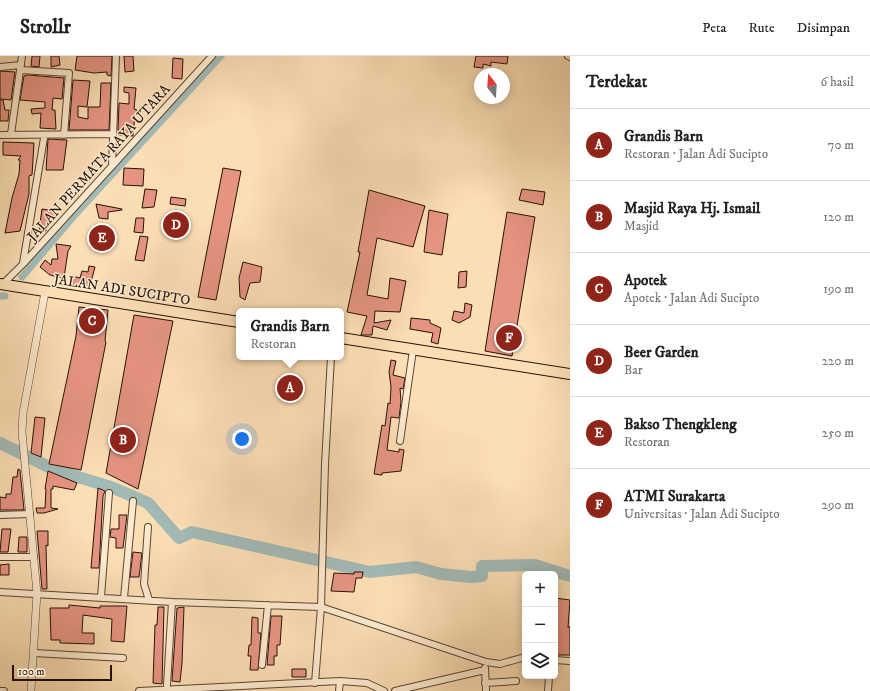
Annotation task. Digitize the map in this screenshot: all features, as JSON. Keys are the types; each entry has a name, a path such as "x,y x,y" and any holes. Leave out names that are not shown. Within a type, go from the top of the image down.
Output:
{"highway":[{"name":"JALAN ADI SUCIPTO","path":"1,284 236,322"},
{"path":"344,338 570,374"}],"street":[{"path":"11,134 22,56"},
{"path":"112,166 116,56"},
{"name":"JALAN PERMATA RAYA UTARA","path":"1,284 23,264 212,56"},
{"path":"0,67 69,73 64,135"},
{"path":"0,134 113,134"},
{"path":"23,264 44,138"},
{"path":"31,691 37,593 23,448 23,414 45,292"},
{"path":"400,441 413,350"},
{"path":"315,682 321,607 331,360"},
{"path":"101,597 109,493"},
{"path":"124,598 133,501"},
{"path":"0,515 30,514"},
{"path":"148,527 144,584 149,600"},
{"path":"0,557 34,557"},
{"path":"0,592 124,598 172,602 268,604 321,607 486,662 500,664 522,659"},
{"path":"167,685 172,602"},
{"path":"262,665 268,604"},
{"path":"34,653 123,658"},
{"path":"558,660 570,661"},
{"path":"486,662 484,670 486,691"},
{"path":"395,691 484,670"},
{"path":"548,691 549,679"},
{"path":"485,683 516,680"},
{"path":"339,691 340,681"},
{"path":"139,691 224,689 340,681 367,683 384,691"}],"building":[{"path":"32,56 40,56 39,67 31,66"},
{"path":"51,56 59,56 60,65 51,67"},
{"path":"77,56 112,56 111,76 107,75 107,72 94,73 75,70"},
{"path":"124,56 133,56 134,71 125,72"},
{"path":"476,56 508,56 507,64 491,62 491,66 483,64 483,68 474,67"},
{"path":"173,58 183,59 182,79 172,78"},
{"path":"0,71 15,72 11,100 0,99"},
{"path":"24,76 64,78 62,99 53,98 52,110 55,110 56,129 40,128 41,113 32,114 31,109 45,108 45,102 20,100"},
{"path":"73,80 90,81 87,107 78,106 78,117 88,119 88,107 100,107 101,83 111,83 109,130 69,130"},
{"path":"124,87 136,88 134,109 137,110 137,115 135,115 133,136 119,135 118,130 119,103 129,104 129,93 124,92"},
{"path":"0,100 3,100 5,110 9,110 8,121 0,121"},
{"path":"48,139 67,140 63,170 46,170"},
{"path":"3,142 34,143 32,175 29,176 29,194 20,231 5,233 12,198 19,174 20,160 18,160 21,156 3,155"},
{"path":"124,168 144,169 143,186 123,185"},
{"path":"223,168 241,171 216,300 198,297"},
{"path":"145,189 157,190 154,207 142,208"},
{"path":"522,189 545,192 543,205 519,200"},
{"path":"369,190 425,206 413,247 377,238 367,295 388,299 390,278 406,281 400,312 375,311 374,323 391,320 387,330 373,326 372,335 361,335 367,316 347,312 360,252 358,252"},
{"path":"171,197 186,199 185,206 170,204"},
{"path":"96,204 122,210 108,212 108,219 99,218"},
{"path":"42,209 56,211 55,218 48,217 46,231 39,230"},
{"path":"429,210 448,214 442,255 424,252"},
{"path":"507,212 535,217 512,356 485,351"},
{"path":"136,218 144,218 143,233 134,232"},
{"path":"96,228 111,231 108,246 93,244"},
{"path":"140,236 148,237 144,261 135,260"},
{"path":"56,244 71,246 68,251 64,278 50,275 40,267 45,260 51,265 52,259 58,259"},
{"path":"243,262 262,267 260,282 250,283 245,300 240,297 239,278"},
{"path":"89,266 95,267 89,289 70,284 72,276 80,278 82,271 88,272"},
{"path":"467,271 466,287 458,288 459,272"},
{"path":"465,303 472,305 470,317 459,323 452,320 454,311 464,313"},
{"path":"79,307 108,310 106,342 81,470 49,464 76,336"},
{"path":"134,315 173,321 138,489 106,473"},
{"path":"411,318 430,320 430,323 441,328 438,344 431,342 433,333 410,329"},
{"path":"391,360 396,361 393,375 405,378 403,389 400,388 401,402 399,418 391,417 387,450 399,452 399,449 404,450 401,471 382,473 382,475 374,474 382,425 385,426 388,403 390,404 391,387 389,372"},
{"path":"35,417 45,418 41,457 31,453"},
{"path":"18,469 20,470 24,510 0,510 0,497 6,498 6,494 11,494 13,477 17,477"},
{"path":"48,471 77,483 74,490 53,486 53,489 51,489 51,508 58,509 44,513 37,513 36,508 45,508 45,489"},
{"path":"98,488 105,491 103,496 99,568 91,568"},
{"path":"119,515 127,515 123,548 116,548 116,538 110,537 111,529 119,529"},
{"path":"2,529 11,529 8,552 0,552"},
{"path":"37,531 48,531 48,546 46,545 47,589 42,589"},
{"path":"19,537 27,537 27,552 18,552"},
{"path":"133,552 142,553 139,577 130,577"},
{"path":"9,564 9,575 0,575 0,565"},
{"path":"354,572 363,572 362,578 356,578 354,592 331,591 334,573 354,574"},
{"path":"558,598 570,600 568,628 570,626 570,655 558,655"},
{"path":"69,605 100,608 100,606 127,606 124,642 111,641 112,619 83,615 82,633 94,633 94,644 60,643 60,640 51,640 50,608 69,608"},
{"path":"158,607 164,607 162,684 153,683 155,625 157,625"},
{"path":"184,607 180,682 172,681 177,608"},
{"path":"271,616 282,616 280,645 277,645 277,656 274,656 274,665 267,665"},
{"path":"252,617 258,618 258,633 261,633 258,670 250,670 251,656 248,656 249,645 251,645"},
{"path":"292,669 306,669 306,677 292,677"}],"waterway":[{"path":"22,277 74,216 221,56"},
{"path":"0,296 5,296"},
{"path":"0,443 55,470 111,487 148,503 179,538 192,532 370,572 416,567 441,574 471,577 482,576 482,566 535,565 570,576"}],"place":[{"name":"Beer Garden","path":"176,225"},
{"name":"Bakso Thengkleng","path":"102,238"},
{"name":"Apotek","path":"92,321"},
{"name":"ATMI Surakarta","path":"509,338"},
{"name":"Grandis Barn","path":"290,388"},
{"name":"Masjid Raya Hj. Ismail","path":"123,440"}]}
